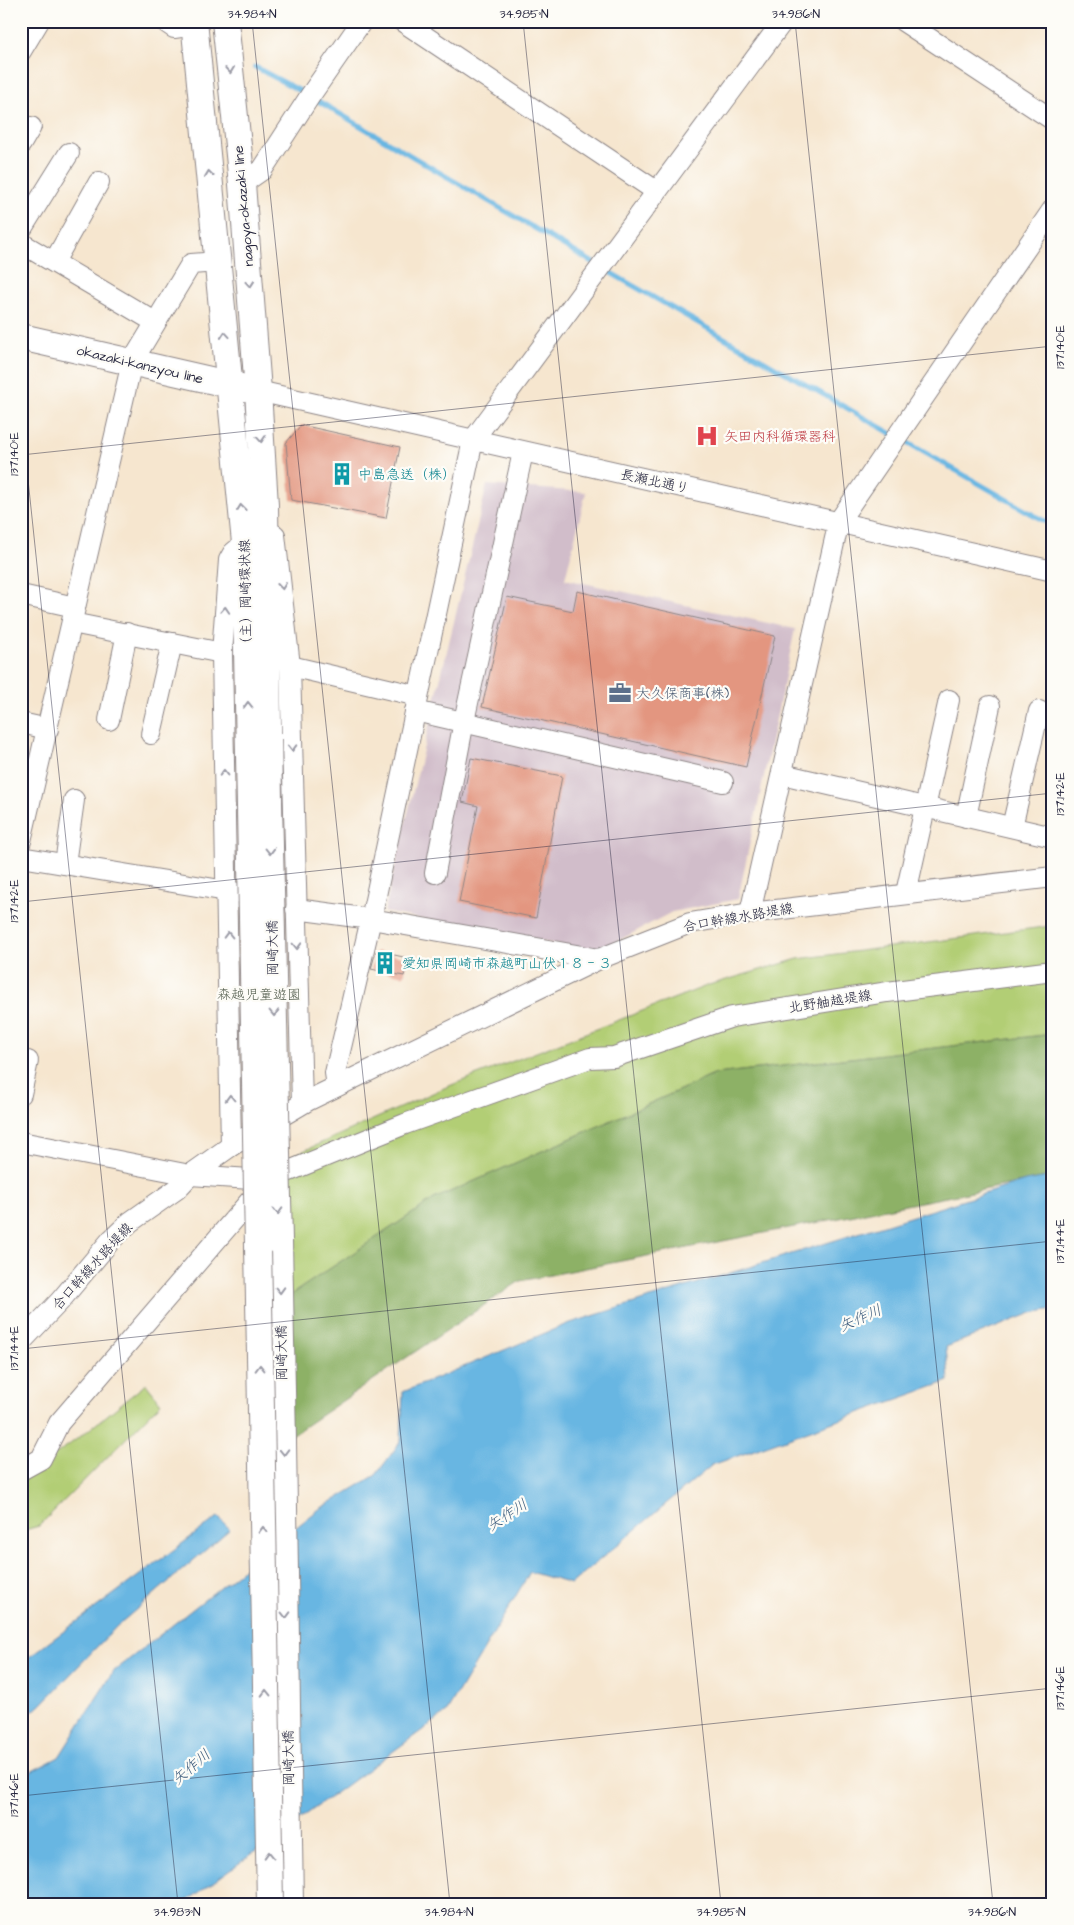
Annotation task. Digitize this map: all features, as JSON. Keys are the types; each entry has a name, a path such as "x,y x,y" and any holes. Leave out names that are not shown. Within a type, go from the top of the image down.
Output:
{"main road":[{"name":"nagoya-okazaki line","path":"225,21 242,184 258,390"},
{"path":"194,23 229,384"},
{"name":"okazaki-kanzyou line","path":"21,337 258,390"},
{"name":"（主）岡崎環状線","path":"229,384 245,543 260,804"},
{"name":"（主）岡崎環状線","path":"258,390 265,505 260,804"},
{"name":"岡崎大橋","path":"260,804 270,1904"},
{"name":"岡崎大橋","path":"260,804 283,1442 290,1904"}],"street":[{"path":"21,51 39,21"},
{"path":"164,21 174,28 194,23"},
{"path":"242,184 262,170 362,21"},
{"path":"402,21 656,191"},
{"path":"337,1086 335,1073 371,919 474,440 783,21"},
{"path":"903,21 1053,120"},
{"path":"21,230 69,153"},
{"path":"54,262 99,182"},
{"path":"750,913 839,521 1053,209"},
{"path":"21,243 155,322"},
{"path":"21,841 132,362 191,264 218,262"},
{"name":"長瀬北通り","path":"258,390 523,452 839,521 1053,571"},
{"path":"435,873 464,721 523,452"},
{"path":"265,505 276,541 290,666 302,1103"},
{"path":"231,1146 222,653 229,560 245,543"},
{"path":"21,595 127,633 222,653"},
{"path":"109,720 127,633"},
{"path":"151,734 172,643"},
{"path":"290,666 416,703 464,721 723,782"},
{"path":"906,893 949,700"},
{"path":"966,817 990,706"},
{"path":"1012,827 1038,712"},
{"path":"21,723 48,729"},
{"path":"782,774 1053,837"},
{"path":"65,864 74,800"},
{"path":"21,857 599,959"},
{"name":"合口幹線水路堤線","path":"21,1342 130,1222 177,1189 190,1175 231,1146 302,1103 599,959 690,923 750,913 906,893 1053,877"},
{"name":"北野舳越堤線","path":"267,1180 405,1124 580,1061 590,1058 614,1057 732,1017 887,992 1053,971"},
{"path":"21,1094 28,1061"},
{"path":"21,1142 190,1175 267,1180"},
{"path":"21,1470 41,1459 60,1423 267,1180"}],"shaded area":[{"path":"487,485 586,492 565,579 795,629 738,899 672,912 597,952 384,912"}],"green space":[{"path":"1053,924 1053,1034 716,1074 434,1199 280,1302 272,1165 444,1088 709,985 798,959 1044,927"},
{"path":"1053,1034 1053,1176 520,1281 283,1441 280,1302 434,1199 716,1074"},
{"path":"146,1384 161,1403 39,1526 21,1531 21,1475 70,1444"}],"water":[{"name":"矢作川","path":"1053,1176 1053,1309 1032,1313 946,1347 949,1381 712,1465 571,1584 530,1572 446,1713 183,1904 21,1904 21,1777 59,1757 113,1672 318,1510 376,1475 401,1441 403,1392 567,1324 1025,1181"},
{"path":"218,1517 230,1529 117,1626 40,1706 21,1718 21,1663"}],"building":[{"name":"中島急送（株）","path":"301,425 400,447 386,518 291,500 286,443"},
{"path":"577,591 775,636 746,767 482,707 507,597 573,611"},
{"path":"471,758 562,776 536,918 459,902 478,806 462,802"},
{"name":"愛知県岡崎市森越町山伏１８‐３","path":"376,951 408,958 404,976 371,969"}],"waterway":[{"path":"255,67 306,94"},
{"path":"313,98 597,265"},
{"path":"604,269 894,435"},
{"path":"901,439 1053,526"}],"place":[{"name":"矢田内科循環器科","path":"707,436"},
{"name":"中島急送（株）","path":"342,474"},
{"name":"大久保商事(株)","path":"620,693"},
{"name":"愛知県岡崎市森越町山伏１８‐３","path":"385,963"}],"park label":[{"name":"森越児童遊園","path":"259,994"}]}
